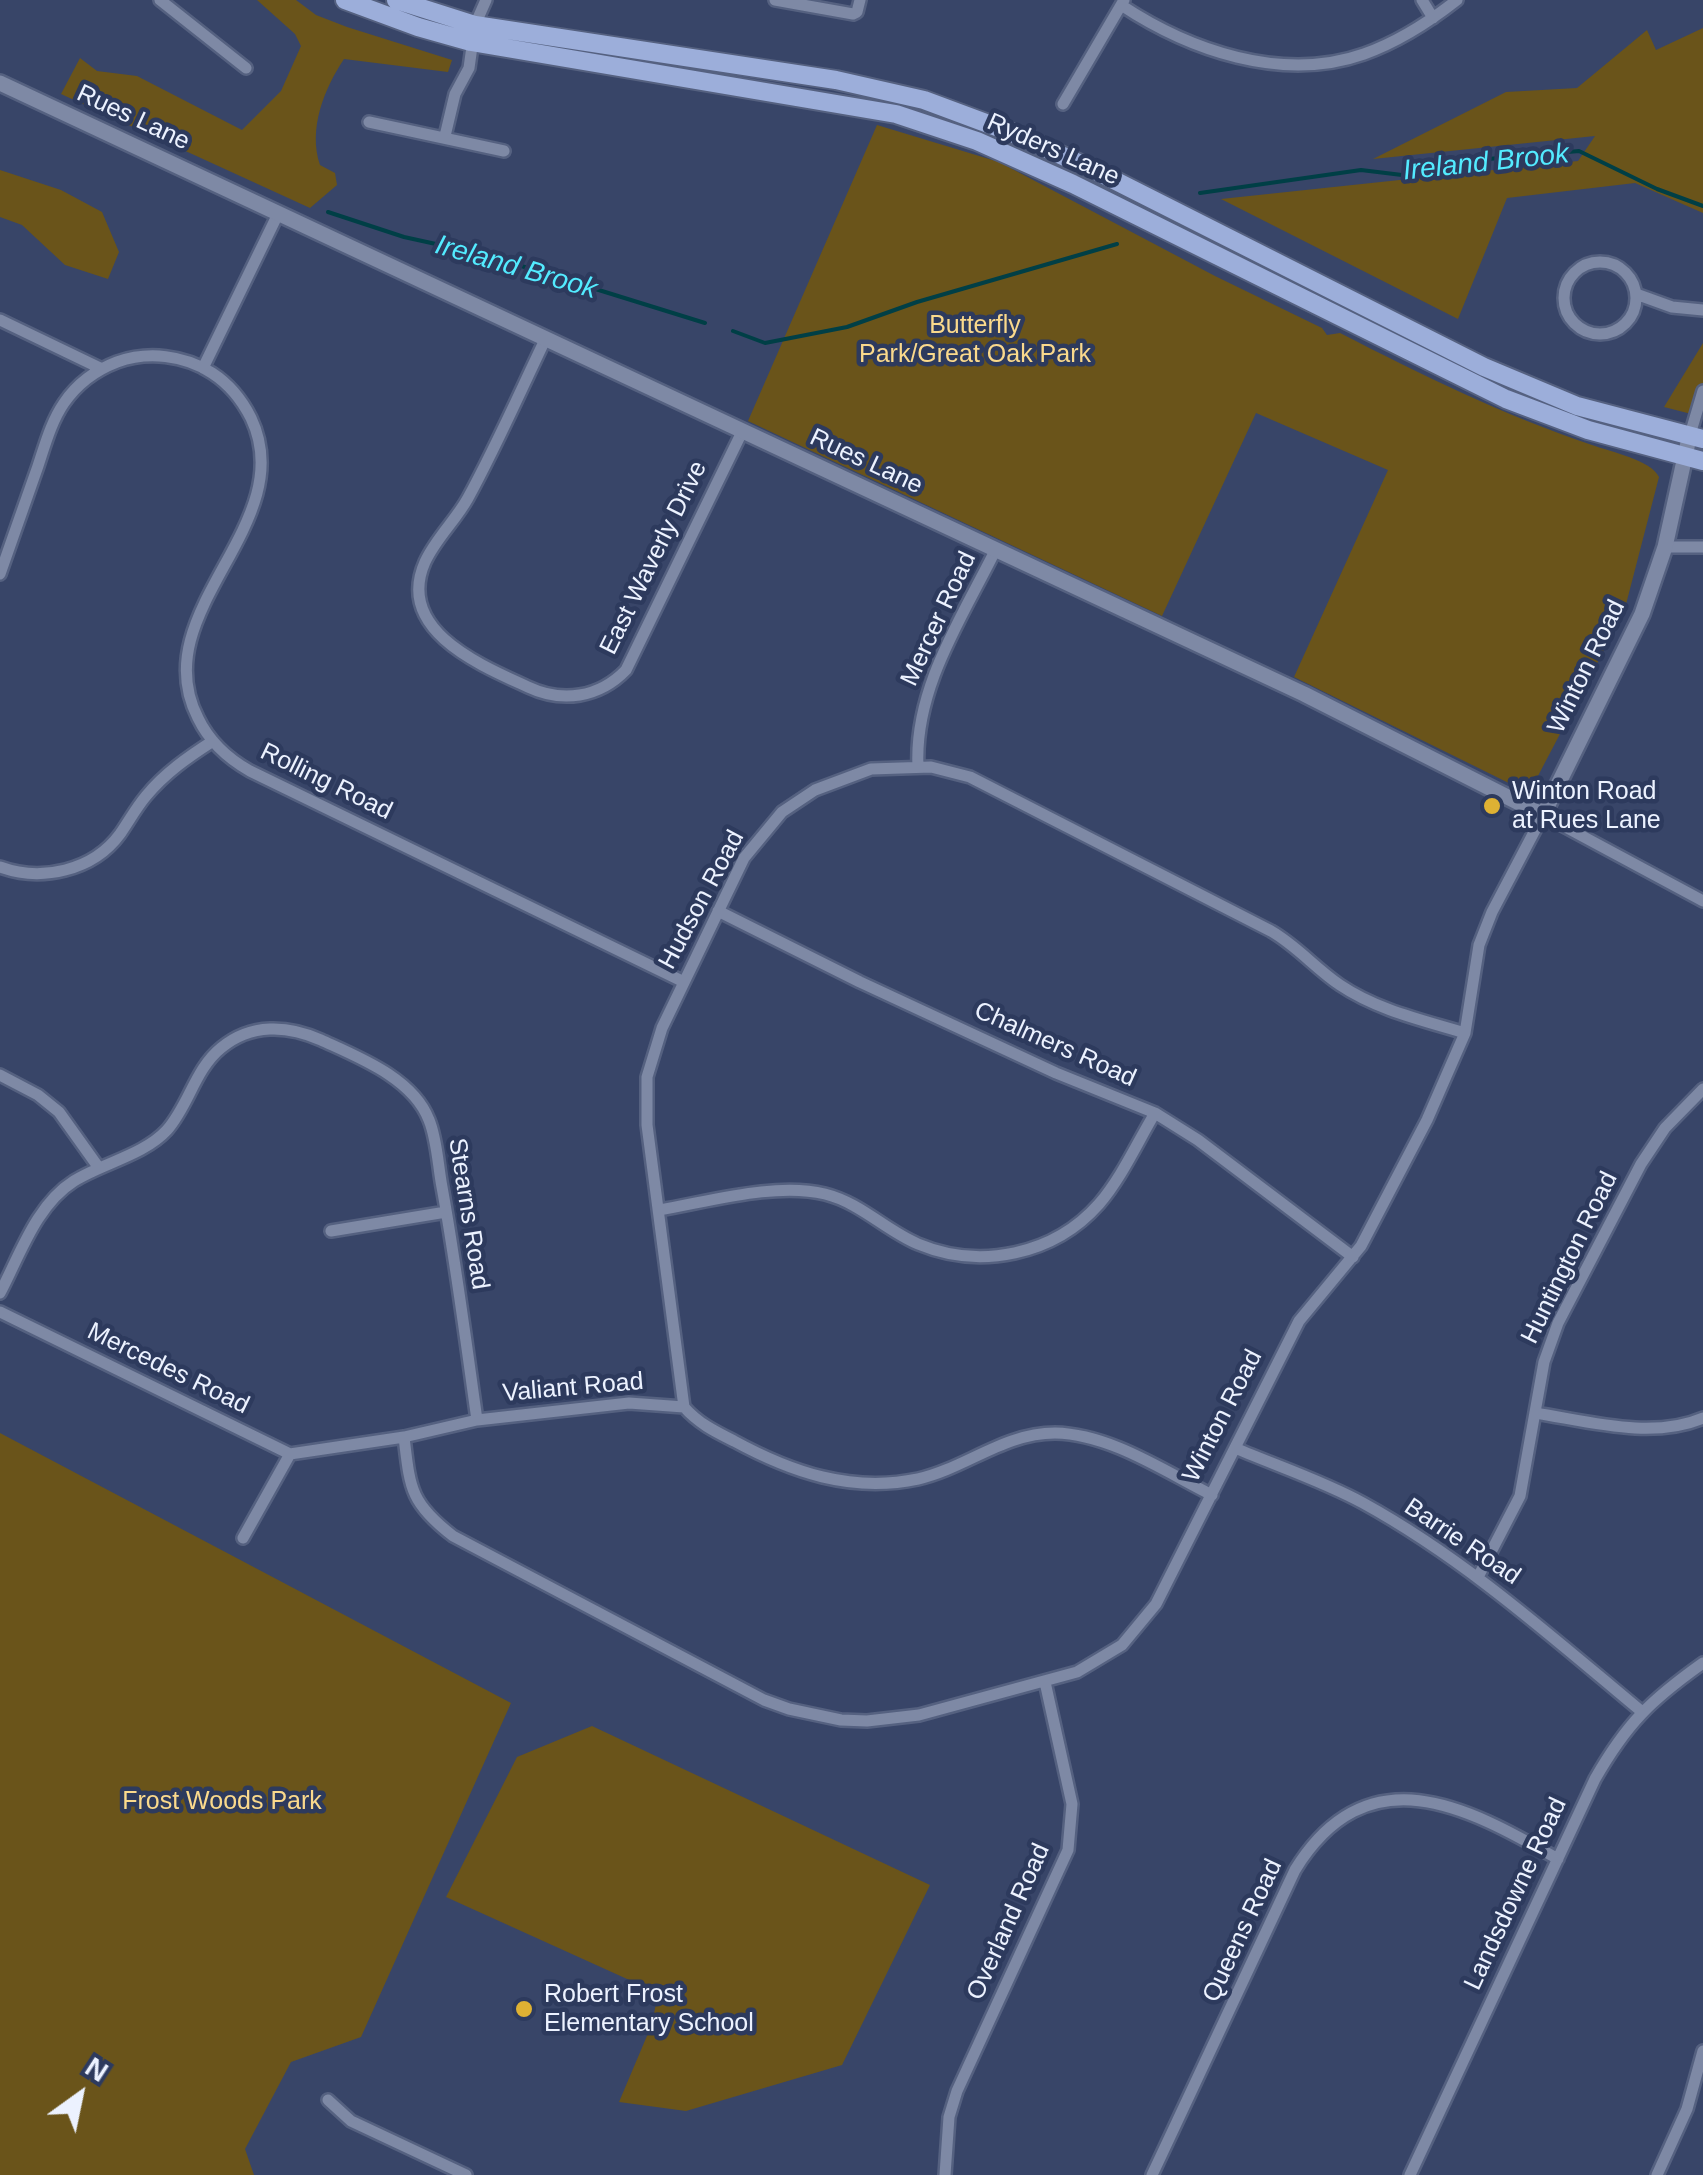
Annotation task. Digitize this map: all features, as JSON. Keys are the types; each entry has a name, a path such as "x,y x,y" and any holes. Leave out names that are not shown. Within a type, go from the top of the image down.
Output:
{"main road":[{"name":"Ryders Lane","path":"345,0 418,27 836,80 924,100 1010,132 1096,171 1484,367 1577,406 1696,438"},
{"name":"Ryders Lane","path":"396,0 473,34 896,114 978,142 1073,184 1506,399 1588,430 1694,460"}],"street":[{"path":"160,0 176,4 246,68"},
{"path":"445,136 486,0"},
{"path":"774,0 853,14 860,0"},
{"path":"1422,0 1433,18"},
{"path":"1063,104 1122,2 1181,40 1209,50 1269,62 1299,63 1359,56 1433,18 1458,0"},
{"name":"Rues Lane","path":"0,82 1304,694 1703,902"},
{"path":"369,122 504,151"},
{"path":"0,574 57,415 77,388 102,369 148,356 170,357 203,368 278,214"},
{"path":"1636,294 1628,320 1608,333 1596,334 1575,324 1565,303 1569,280 1586,265 1597,262 1620,268 1636,294 1672,307 1703,310"},
{"path":"0,320 102,369"},
{"name":"East Waverly Drive","path":"545,340 466,501 428,556 420,583 423,611 442,640 534,690 577,697 607,686 626,670 742,432"},
{"name":"Rolling Road","path":"203,368 230,388 244,405 258,436 262,458 254,503 197,618 187,652 190,700 212,741 250,771 684,982"},
{"path":"1696,438 1703,391"},
{"name":"Winton Road","path":"404,1437 414,1494 426,1515 453,1536 764,1700 814,1716 880,1720 919,1715 1045,1682 1093,1664 1135,1632 1156,1604 1299,1321 1353,1257 1377,1219 1427,1120 1465,1033 1479,945 1492,912 1642,614 1694,460 1696,438"},
{"path":"1665,547 1703,547"},
{"name":"Mercer Road","path":"918,766 918,732 926,697 996,550"},
{"path":"0,867 35,874 56,873 87,862 112,842 166,774 212,741"},
{"name":"Hudson Road","path":"684,1407 647,1125 647,1077 662,1028 755,841 798,800 852,774 891,766 918,766 951,771 988,784 1280,936 1336,983 1362,998 1390,1011 1465,1033"},
{"name":"Chalmers Road","path":"718,911 860,982 1155,1113 1198,1140 1353,1257"},
{"name":"Stearns Road","path":"0,1294 39,1217 56,1195 74,1181 163,1134 176,1119 208,1060 221,1047 254,1031 290,1029 376,1067 403,1086 429,1119 477,1420"},
{"path":"0,1075 38,1095 59,1112 100,1168"},
{"name":"Huntington Road","path":"1478,1578 1520,1496 1544,1362 1558,1323 1641,1164 1664,1128 1703,1090"},
{"path":"658,1210 778,1191 808,1191 850,1202 900,1235 930,1249 978,1257 1012,1254 1058,1237 1097,1206 1155,1113"},
{"path":"331,1232 446,1212"},
{"name":"Mercedes Road","path":"0,1312 290,1454"},
{"name":"Valiant Road","path":"290,1454 404,1437 477,1420 629,1402 684,1407"},
{"path":"684,1407 697,1422 770,1461 830,1480 873,1483 918,1479 1016,1439 1059,1434 1102,1442 1212,1494"},
{"path":"1535,1413 1619,1426 1660,1426 1703,1418"},
{"name":"Barrie Road","path":"1235,1448 1361,1502 1478,1578 1642,1710"},
{"path":"243,1538 290,1454"},
{"name":"Landsdowne Road","path":"1410,2175 1595,1779 1618,1739 1642,1710 1703,1663"},
{"name":"Overland Road","path":"945,2175 950,2117 957,2090 1059,1874 1070,1839 1072,1804 1045,1682"},
{"name":"Queens Road","path":"1152,2175 1295,1870 1311,1847 1332,1828 1356,1812 1382,1803 1425,1800 1482,1817 1558,1859"},
{"path":"1657,2175 1688,2108 1703,2051"},
{"path":"328,2100 351,2121 466,2175"}],"green space":[{"path":"257,0 296,0 316,15 347,27 452,60 448,72 344,59 324,96 316,137 320,165 335,173 337,185 310,208 61,94 80,58 97,71 137,76 242,130 281,91 301,46 295,34"},
{"path":"1703,28 1703,213 1635,183 1507,198 1458,319 1221,199 1578,161 1595,136 1373,159 1506,92 1577,88 1647,30 1656,50"},
{"name":"Butterfly Park/Great Oak Park","path":"877,125 999,162 1322,328 1327,335 1340,333 1495,407 1630,457 1655,471 1659,477 1624,612 1529,793 1294,677 1388,470 1256,413 1162,616 748,421"},
{"path":"0,170 61,190 102,212 119,252 108,279 65,265 22,225 0,217"},
{"path":"1703,343 1703,417 1664,407"},
{"name":"Frost Woods Park","path":"0,1433 511,1703 361,2037 291,2062 245,2149 254,2175 0,2175"},
{"path":"592,1726 930,1885 842,2065 686,2111 619,2102 652,2024 658,1993 446,1897 517,1757"}],"waterway":[{"name":"Ireland Brook","path":"1200,193 1361,170 1402,175 1488,159 1579,151 1657,189 1703,206"},
{"name":"Ireland Brook","path":"328,212 404,237 486,255 705,323"},
{"name":"Ireland Brook","path":"733,331 765,343 847,327 917,302 1117,244"}],"place":[{"name":"Winton Road at Rues Lane","path":"1492,806"},
{"name":"Robert Frost Elementary School","path":"524,2009"}]}
